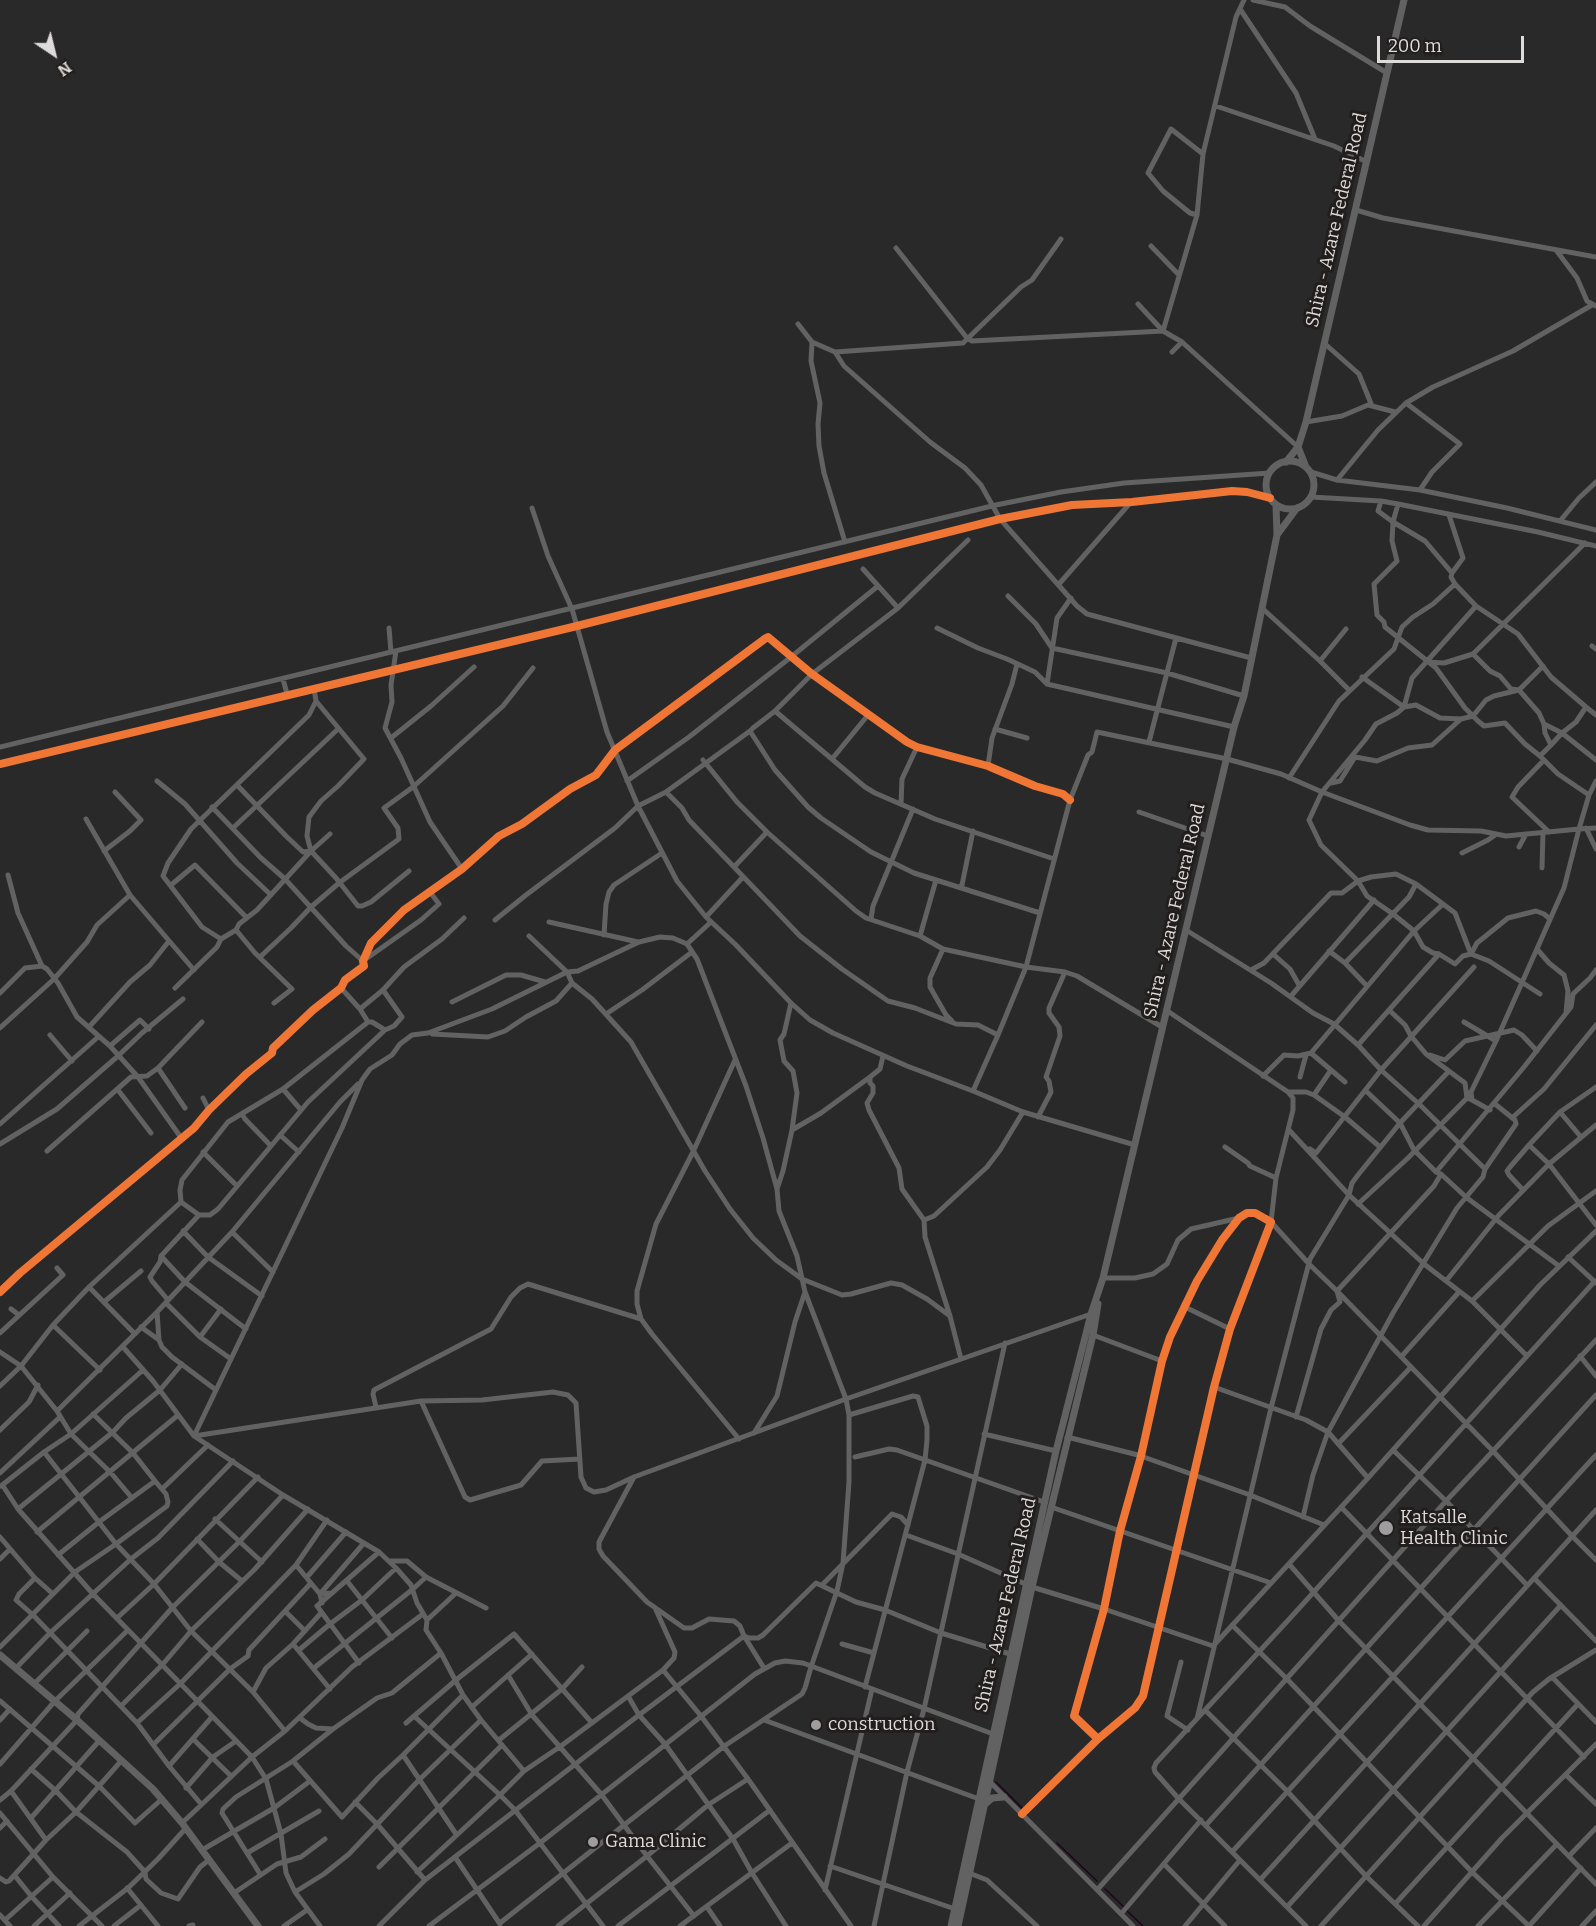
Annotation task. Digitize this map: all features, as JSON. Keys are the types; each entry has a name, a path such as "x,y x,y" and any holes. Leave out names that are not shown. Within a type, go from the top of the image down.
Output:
{"main road":[{"name":"Shira - Azare Federal Road","path":"1286,462 1298,447 1306,422 1404,0"},
{"path":"1298,447 1314,480 1311,497 1297,508 1286,509 1276,505 1270,498 1266,486 1270,473 1277,465 1296,462 1308,469"},
{"name":"Shira - Azare Federal Road","path":"1047,1504 1056,1451 1091,1314 1103,1278 1234,727 1244,696 1277,535 1276,505"},
{"name":"Shira - Azare Federal Road","path":"1277,535 1297,508"},
{"name":"Shira - Azare Federal Road","path":"958,1926 1010,1654 1047,1504 1093,1335 1099,1292"},
{"name":"Shira - Azare Federal Road","path":"951,1926 981,1802 989,1781 1028,1585"},
{"path":"0,1655 77,1720 162,1799 256,1925"},
{"path":"981,1802 1004,1797"}],"street":[{"path":"1163,331 1197,215 1203,153 1236,17 1244,0"},
{"path":"1253,0 1285,7 1310,26 1387,73"},
{"path":"1240,9 1296,93 1315,139"},
{"path":"1216,106 1334,146 1367,162"},
{"path":"1197,215 1190,213 1163,191 1148,173 1171,129 1203,153"},
{"path":"1356,210 1383,218 1596,257"},
{"path":"798,324 812,342 835,352 963,343 1021,287 1032,280 1062,238"},
{"path":"1151,246 1179,275"},
{"path":"896,248 967,338 972,341 1163,331"},
{"path":"1337,480 1355,456 1406,403 1433,387 1513,351 1594,305 1583,294 1577,278 1556,250"},
{"path":"1138,304 1163,331 1182,342 1298,447"},
{"path":"812,342 811,361 820,402 819,446 824,473 845,542"},
{"path":"1172,352 1182,342"},
{"path":"1324,344 1359,375 1372,406"},
{"path":"835,352 844,366 930,442 965,468 981,485 1000,519 1087,614 1251,658"},
{"path":"1406,403 1460,444 1432,472 1420,490"},
{"path":"1306,422 1342,416 1368,405 1395,412"},
{"path":"1308,469 1337,480 1420,490 1596,530"},
{"path":"0,747 993,505 1124,483 1270,473"},
{"path":"1560,521 1596,482"},
{"path":"0,764 577,626 1000,519 1071,505 1132,502 1232,491 1270,498"},
{"path":"1311,497 1381,501 1538,532 1596,546"},
{"path":"1381,501 1378,511 1425,541 1452,573"},
{"path":"1059,584 1132,502"},
{"path":"1398,504 1393,522 1392,542 1397,561 1374,584 1377,615 1384,622 1385,627 1436,668 1465,708 1484,726 1505,723 1558,774 1589,795"},
{"path":"532,508 548,556 572,609 607,732 627,782 677,881 711,922 736,945 790,1003 810,1020 833,1033 883,1056 1023,1112 1136,1145"},
{"path":"1449,515 1463,558 1452,573 1451,577 1455,584 1476,606 1518,634 1551,677 1596,715"},
{"path":"495,920 615,828 638,806 666,792 775,711 812,674 898,608 968,540"},
{"path":"1426,662 1444,663 1473,654 1585,543"},
{"path":"863,569 898,608"},
{"path":"1289,778 1348,690 1394,650 1402,627 1455,584"},
{"path":"627,782 689,737 878,586"},
{"path":"1008,596 1036,624 1052,648 1167,673 1244,696"},
{"path":"1047,684 1057,618 1071,598"},
{"path":"1404,707 1412,678 1476,606"},
{"path":"1263,609 1348,690"},
{"path":"937,627 978,648 1035,672 1047,684 1234,727"},
{"path":"389,628 394,652 392,702 385,728 430,822 462,869"},
{"path":"1320,661 1346,629"},
{"path":"0,1292 194,1128 246,1074 272,1053 273,1048 313,1010 341,988 345,980 364,966 363,961 370,943 404,910 462,869 499,836 522,824 570,789 596,775 615,750 768,637 812,674 907,742 917,747 988,766 1035,786 1063,794 1070,800"},
{"path":"1149,742 1176,638"},
{"path":"1473,654 1490,671 1500,676 1510,689 1519,690 1539,713 1551,745"},
{"path":"988,766 995,729 1017,664"},
{"path":"1540,994 1489,962 1471,954 1463,956 1455,964 1433,953 1424,946 1414,931 1367,896 1358,881 1321,845 1309,820 1322,792 1376,724 1404,707 1416,705 1440,717 1461,719 1473,716 1486,700 1519,690 1543,666"},
{"path":"391,738 474,667"},
{"path":"260,957 339,883 399,839 398,828 384,808 413,787 503,706 533,668"},
{"path":"1362,677 1404,707"},
{"path":"283,679 286,694"},
{"path":"314,688 316,701 364,759 321,801 309,817 307,836 311,851 354,902 362,906 409,871"},
{"path":"221,939 202,927 163,876 168,863 192,829 212,807 309,715 316,701"},
{"path":"1546,832 1512,798 1551,745 1576,722 1587,707"},
{"path":"775,711 865,787 935,819 1054,859"},
{"path":"832,759 868,716"},
{"path":"1330,783 1340,781 1355,757 1377,761 1408,748 1432,746 1461,719"},
{"path":"1544,724 1562,733 1596,760"},
{"path":"233,828 338,729"},
{"path":"995,729 1027,738"},
{"path":"750,731 775,770 808,807 820,818 871,852 891,863 936,880 1040,913"},
{"path":"973,1091 1026,967 1070,800 1088,755 1092,752 1097,732 1227,759 1289,778 1428,830 1480,831 1495,835 1596,828"},
{"path":"901,804 902,779 917,747"},
{"path":"704,762 736,802 767,832 856,911 871,920 921,936 943,949 1077,976 1162,1027"},
{"path":"157,781 201,820 237,863 271,895"},
{"path":"1358,1204 1439,1124 1469,1099 1564,888 1589,795 1596,781"},
{"path":"237,785 303,852 311,851"},
{"path":"104,851 141,820 115,792"},
{"path":"666,792 689,820 800,936 876,993 888,1001 915,1008 956,1024 978,1025 998,1035"},
{"path":"212,807 363,961"},
{"path":"871,920 873,906 913,809"},
{"path":"1139,812 1208,836"},
{"path":"86,819 130,895 194,970"},
{"path":"1586,828 1596,833"},
{"path":"1586,828 1596,849"},
{"path":"959,887 962,885 973,831"},
{"path":"734,867 767,832"},
{"path":"1542,868 1546,832"},
{"path":"175,988 217,947 221,939 236,930 239,924 271,895 311,851 330,834"},
{"path":"1519,848 1526,834"},
{"path":"1461,853 1495,835"},
{"path":"604,935 609,891 614,885 662,853"},
{"path":"171,885 195,865 247,918"},
{"path":"1251,970 1274,954 1331,893 1342,892 1358,881 1396,874 1416,884 1455,913 1471,954"},
{"path":"8,875 18,913 42,966 54,979 71,1009 110,1046 138,1077 182,1139"},
{"path":"706,916 743,877"},
{"path":"921,936 936,880"},
{"path":"1345,963 1409,897 1416,884"},
{"path":"363,961 421,920 439,904 430,892"},
{"path":"0,1028 54,979 87,942 97,926 130,895"},
{"path":"1291,996 1374,900"},
{"path":"1300,1077 1309,1054 1414,931 1443,904"},
{"path":"1471,954 1477,943 1508,918 1536,911 1550,919"},
{"path":"360,1008 383,990 404,967 442,939 464,918"},
{"path":"549,922 639,942"},
{"path":"687,944 711,922"},
{"path":"236,930 292,989 274,1004"},
{"path":"1186,930 1291,996 1313,1013 1334,1024 1485,1169"},
{"path":"529,936 567,972 572,983 592,999 631,1042 693,1152 730,1209 753,1238 776,1260 802,1279 842,1295 891,1283 902,1285 927,1299 950,1316"},
{"path":"428,1034 492,1009 567,972 578,971 639,942 660,937 673,938 687,944 697,959 763,1138 777,1190 779,1211 797,1256 805,1292 846,1399 849,1415 849,1473 843,1563 837,1592 802,1694 723,1748 500,1924 455,1857"},
{"path":"89,1027 130,982 150,965 168,941"},
{"path":"943,949 930,978 930,987 946,1015 956,1024"},
{"path":"1537,949 1564,975 1568,992 1566,1014"},
{"path":"1329,951 1345,963 1366,986"},
{"path":"606,1014 692,952"},
{"path":"1274,954 1290,969 1299,986"},
{"path":"1358,1046 1439,954"},
{"path":"0,993 25,968 42,966"},
{"path":"1301,1143 1316,1154 1381,1070 1474,967"},
{"path":"1337,1291 1434,1185 1438,1173 1459,1145 1495,1104 1566,1014 1571,1007 1573,994 1596,970"},
{"path":"1038,1117 1051,1092 1046,1077 1060,1036 1059,1027 1048,1013 1065,972"},
{"path":"452,1002 506,975 521,975 546,982"},
{"path":"0,1473 232,1232 370,1069 392,1055 400,1044 412,1035 488,1037 505,1031 556,1000 572,983"},
{"path":"341,988 360,1008 368,1022 385,1030"},
{"path":"368,1022 283,1089 228,1122 182,1180 181,1202 199,1215 210,1215 301,1110 385,1030 394,1026 402,1017 383,990"},
{"path":"0,1144 57,1109 183,999"},
{"path":"777,1190 792,1130 797,1093 793,1071 784,1061 780,1040 784,1034 790,1003"},
{"path":"1166,1010 1288,1092 1293,1098"},
{"path":"1389,1010 1405,1024 1411,1036 1426,1054 1465,1083 1469,1099 1490,1110"},
{"path":"110,1046 140,1020 149,1029"},
{"path":"48,1151 132,1077 147,1076 158,1068 202,1022"},
{"path":"1464,1022 1496,1041"},
{"path":"1512,1118 1544,1089 1596,1025"},
{"path":"1426,1054 1445,1060 1465,1041 1514,1030 1522,1035 1536,1051"},
{"path":"50,1035 72,1061"},
{"path":"0,1124 98,1037"},
{"path":"1263,1076 1284,1055 1309,1054 1345,1082"},
{"path":"792,1130 821,1113 880,1069 883,1056"},
{"path":"735,1060 693,1152 656,1224 637,1291 637,1304 641,1318 659,1343 739,1439"},
{"path":"158,1068 185,1108"},
{"path":"1314,1095 1331,1070"},
{"path":"1196,1720 1271,1408 1313,1251 1349,1195 1352,1183 1358,1175 1400,1123 1449,1071"},
{"path":"870,1077 873,1093 867,1103 868,1110 899,1168 902,1189 924,1220 926,1237 961,1359"},
{"path":"194,1436 342,1128 362,1080"},
{"path":"1523,1190 1507,1171 1560,1113 1596,1087"},
{"path":"283,1089 301,1110"},
{"path":"118,1090 151,1134"},
{"path":"1365,1091 1400,1123 1414,1150 1438,1173 1467,1198 1559,1266"},
{"path":"1288,1092 1306,1092 1314,1095 1345,1117 1380,1147"},
{"path":"1022,1814 1098,1738 1131,1712 1141,1700 1214,1388 1230,1329 1270,1222 1276,1178 1293,1110 1293,1098 1298,1092"},
{"path":"203,1098 209,1110"},
{"path":"1303,1517 1313,1475 1328,1432 1380,1336 1457,1208 1483,1177 1485,1169 1516,1125 1512,1118 1495,1104"},
{"path":"924,1220 934,1215 987,1167 1023,1112"},
{"path":"1560,1113 1581,1137"},
{"path":"242,1114 244,1119 271,1146"},
{"path":"1446,1281 1496,1219 1523,1190 1549,1164 1596,1125"},
{"path":"1289,1130 1358,1204 1424,1264 1472,1301 1527,1356"},
{"path":"280,1135 299,1152"},
{"path":"1529,1145 1549,1164 1596,1225"},
{"path":"1225,1147 1250,1166 1276,1178"},
{"path":"203,1152 237,1186"},
{"path":"1472,1301 1548,1226 1596,1191"},
{"path":"0,1386 21,1366 53,1325 89,1287 181,1202"},
{"path":"1098,1738 1074,1716 1104,1609 1120,1531 1141,1456 1162,1361 1170,1337 1197,1281 1222,1240 1239,1218 1246,1213 1255,1213 1270,1222 1596,1560"},
{"path":"199,1215 161,1256 160,1262 150,1277 167,1301 200,1336 231,1359"},
{"path":"1103,1278 1135,1278 1153,1274 1167,1264 1178,1240 1191,1229 1239,1218"},
{"path":"1213,1646 1368,1478 1540,1285 1596,1231"},
{"path":"183,1232 208,1257 262,1296"},
{"path":"232,1232 273,1272"},
{"path":"161,1256 185,1282 246,1329"},
{"path":"1306,1926 1179,1798 1154,1768 1156,1763 1595,1282 1568,1257"},
{"path":"0,1333 63,1275 57,1268"},
{"path":"104,1302 141,1271"},
{"path":"376,1407 374,1390 491,1329 512,1297 520,1288 528,1284 641,1318"},
{"path":"89,1287 135,1334"},
{"path":"1296,1417 1321,1329 1331,1310 1340,1302 1337,1291"},
{"path":"754,1434 777,1396 795,1322 805,1292"},
{"path":"1401,1357 1459,1292"},
{"path":"1185,1307 1230,1329"},
{"path":"11,1308 19,1315"},
{"path":"200,1336 221,1309"},
{"path":"157,1312 159,1340 162,1347 216,1390"},
{"path":"194,1436 421,1401 482,1400 553,1392 568,1395 576,1402 581,1477 586,1488 594,1492 606,1490 634,1477 846,1399 1091,1314"},
{"path":"53,1325 100,1370"},
{"path":"141,1327 159,1340"},
{"path":"1093,1335 1162,1361"},
{"path":"1097,1890 1446,1501 1596,1340"},
{"path":"874,1926 1005,1343"},
{"path":"123,1347 160,1390 194,1436 283,1495 379,1552 396,1568 413,1589 413,1594 425,1617 426,1630 464,1695 481,1720 524,1771"},
{"path":"0,1352 21,1366 38,1385 71,1434 90,1450 132,1498"},
{"path":"1580,1356 1596,1376"},
{"path":"18,1509 113,1432 160,1390 182,1364"},
{"path":"1338,1444 1411,1367"},
{"path":"143,1370 71,1434 1,1486 37,1532 93,1594 252,1757 266,1779 281,1834 286,1872 295,1892 320,1926"},
{"path":"0,1430 29,1402 38,1385"},
{"path":"1214,1388 1296,1417 1328,1432 1368,1478"},
{"path":"1206,1826 1596,1395"},
{"path":"849,1415 913,1396 918,1397 927,1426 925,1460 865,1687"},
{"path":"421,1401 465,1497 470,1500 521,1485 542,1461 580,1459"},
{"path":"0,1647 75,1572 167,1506 168,1502 162,1489 133,1452 93,1414"},
{"path":"37,1532 177,1416"},
{"path":"984,1434 1056,1451"},
{"path":"1067,1437 1141,1456 1250,1495 1324,1525"},
{"path":"162,1489 208,1445"},
{"path":"855,1457 889,1449 975,1476 1177,1552 1271,1583"},
{"path":"1393,1450 1527,1585"},
{"path":"44,1452 116,1544 154,1584 191,1631 253,1692 285,1731"},
{"path":"1232,1852 1596,1455"},
{"path":"16,1668 50,1633 130,1559 158,1538 232,1461"},
{"path":"117,1618 154,1584 258,1477"},
{"path":"634,1477 599,1542 599,1549 603,1556 642,1598 684,1628 692,1628 709,1618 734,1621 740,1626 764,1668"},
{"path":"58,1555 155,1481"},
{"path":"0,1800 77,1720 78,1714 172,1608 283,1495"},
{"path":"1341,1507 1584,1756"},
{"path":"121,1706 163,1664 191,1631 262,1562 308,1509"},
{"path":"1260,1880 1596,1510"},
{"path":"822,1585 892,1514 901,1517 908,1525"},
{"path":"215,1519 262,1562"},
{"path":"137,1723 181,1683 296,1565 327,1520"},
{"path":"154,1744 230,1670 248,1656 249,1650 285,1611 346,1532"},
{"path":"906,1535 958,1554 1028,1585 1213,1646"},
{"path":"0,1537 53,1594"},
{"path":"197,1539 219,1562 242,1581"},
{"path":"320,1594 364,1543"},
{"path":"0,1559 10,1550"},
{"path":"359,1663 317,1606 379,1552"},
{"path":"389,1561 407,1561 426,1577 486,1608"},
{"path":"1289,1564 1339,1621 1596,1884"},
{"path":"296,1565 320,1594 323,1601"},
{"path":"253,1692 266,1668 362,1600 396,1568"},
{"path":"314,1668 426,1577"},
{"path":"36,1578 19,1594 16,1600 68,1650 137,1723 186,1788 201,1804"},
{"path":"1534,1578 1596,1641"},
{"path":"347,1581 392,1638"},
{"path":"744,1636 758,1638 763,1635 816,1583 856,1602 885,1610 941,1633 1010,1654"},
{"path":"320,1594 334,1592"},
{"path":"79,1926 145,1872 201,1804 252,1757 300,1718 359,1663 456,1593"},
{"path":"1287,1907 1561,1605"},
{"path":"417,1872 524,1771 663,1670 674,1658 675,1652 656,1609"},
{"path":"285,1611 305,1630"},
{"path":"294,1648 305,1630 321,1614"},
{"path":"1232,1625 1368,1762 1472,1872 1529,1926 1581,1868"},
{"path":"34,1684 87,1630"},
{"path":"0,1764 55,1701 128,1630"},
{"path":"406,1724 516,1632 532,1654 592,1723"},
{"path":"379,1926 424,1880 744,1636"},
{"path":"842,1644 874,1653"},
{"path":"294,1648 314,1668 330,1689"},
{"path":"1321,1926 1527,1699 1552,1677 1596,1650"},
{"path":"260,1874 222,1813 223,1809 236,1797 293,1761 377,1698 392,1693 441,1653"},
{"path":"472,1707 532,1654"},
{"path":"429,1926 540,1843 664,1744 764,1668 775,1663 794,1661 811,1666 993,1734"},
{"path":"1181,1662 1167,1716 1188,1730"},
{"path":"379,1866 474,1772 500,1743 562,1689 582,1667"},
{"path":"663,1670 748,1779 851,1926"},
{"path":"508,1675 532,1715 601,1794 694,1916"},
{"path":"1552,1677 1596,1722"},
{"path":"825,1890 872,1689"},
{"path":"293,1761 339,1816 345,1815 378,1778 464,1695"},
{"path":"628,1696 639,1715 664,1744 733,1839 786,1926"},
{"path":"0,1701 99,1786 135,1823 162,1799"},
{"path":"1395,1904 1578,1704"},
{"path":"0,1720 10,1709"},
{"path":"1206,1710 1287,1791 1366,1876 1418,1926"},
{"path":"169,1766 212,1716"},
{"path":"414,1716 515,1810 603,1926"},
{"path":"300,1718 316,1728 333,1729"},
{"path":"295,1892 350,1854 419,1780 481,1720"},
{"path":"764,1720 907,1772 981,1802"},
{"path":"193,1739 231,1776"},
{"path":"31,1818 99,1741"},
{"path":"186,1788 213,1757 236,1741"},
{"path":"1424,1926 1472,1872 1596,1744"},
{"path":"403,1755 456,1834"},
{"path":"0,1878 6,1882 15,1875 122,1760"},
{"path":"31,1770 76,1812 127,1852 145,1872 146,1878 161,1893 178,1899 200,1868 209,1860"},
{"path":"1566,1775 1596,1804"},
{"path":"558,1926 708,1805 748,1779"},
{"path":"202,1850 274,1808 310,1781"},
{"path":"989,1781 1097,1890 1124,1911 1127,1920 1133,1926"},
{"path":"11,1791 46,1840"},
{"path":"355,1802 377,1824 424,1880"},
{"path":"618,1926 770,1810"},
{"path":"247,1852 318,1811"},
{"path":"0,1813 53,1877 102,1926"},
{"path":"1124,1911 1201,1820"},
{"path":"0,1828 7,1821"},
{"path":"1569,1856 1596,1828"},
{"path":"234,1893 277,1864 301,1857 326,1839"},
{"path":"680,1926 792,1843"},
{"path":"1478,1926 1557,1844"},
{"path":"1185,1926 1240,1860"},
{"path":"1164,1864 1225,1926"},
{"path":"830,1866 955,1909"},
{"path":"969,1873 987,1880 1035,1925"},
{"path":"15,1875 32,1898 58,1926"},
{"path":"10,1926 2,1919 32,1898 53,1877"},
{"path":"127,1888 158,1926"},
{"path":"34,1926 70,1893"},
{"path":"114,1926 141,1905"},
{"path":"707,1907 720,1926"},
{"path":"285,1926 307,1910"},
{"path":"1582,1926 1596,1911"},
{"path":"1121,1926 1127,1920"}],"waterway":[{"path":"996,1782 1022,1808"},
{"path":"1057,1843 1097,1881"},
{"path":"1105,1889 1123,1906"},
{"path":"1126,1910 1143,1926"}],"cycle path":[{"path":"0,764 577,626 1000,519 1072,505 1132,502 1232,491 1270,498"},
{"path":"0,1292 194,1128 246,1074 272,1053 273,1048 313,1010 341,988 345,980 364,966 363,961 371,943 404,910 462,869 499,836 522,824 570,789 596,775 615,750 768,637 812,674 907,742 917,747 988,766 1035,786 1063,794 1070,800"},
{"path":"1022,1814 1098,1739 1135,1708 1143,1696 1214,1387 1230,1329 1271,1222 1255,1213 1247,1213 1239,1218 1222,1240 1197,1281 1170,1337 1162,1361 1141,1456 1120,1531 1104,1609 1074,1716 1098,1739"}],"place":[{"name":"Katsalle Health Clinic","path":"1386,1528"},
{"name":"construction","path":"816,1725"},
{"name":"Gama Clinic","path":"593,1842"}]}
